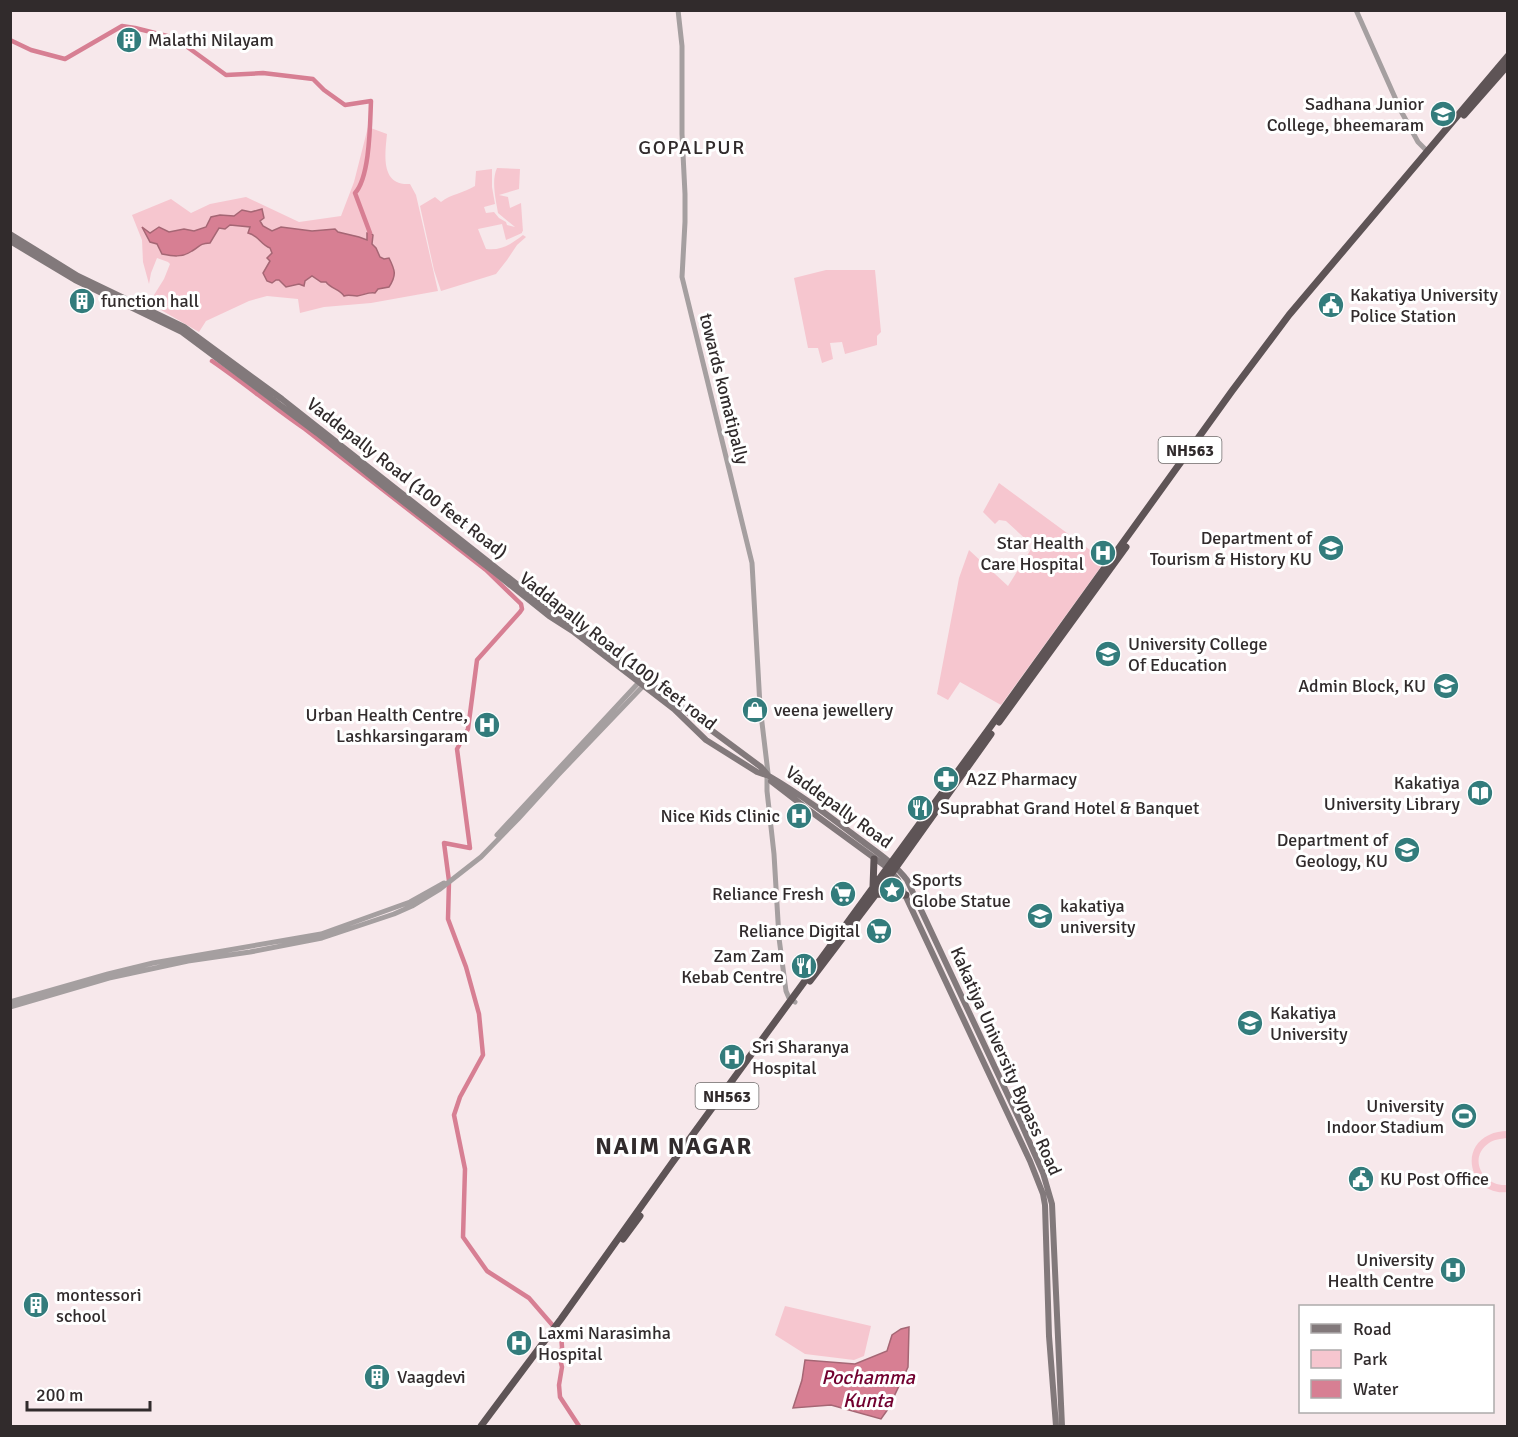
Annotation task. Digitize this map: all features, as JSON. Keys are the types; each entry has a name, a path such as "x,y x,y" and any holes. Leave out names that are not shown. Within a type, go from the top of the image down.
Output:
{"highway":[{"name":"NH563","path":"481,1426 560,1323 874,891 1253,363 1289,315 1508,56"},
{"name":"NH563","path":"892,866 1235,393 1293,317 1508,65"},
{"path":"874,859 874,891 906,895"},
{"name":"NH563","path":"486,1426 542,1346"}],"main road":[{"name":"Vaddepally Road (100 feet Road)","path":"10,234 86,280 184,327 291,406 527,594"},
{"name":"Vaddapally Road (100) feet road","path":"10,241 75,280 182,332 537,602 583,631 674,709 706,740 757,772 768,775"},
{"path":"643,682 761,767 772,782 874,859 892,866"},
{"name":"Vaddepally Road","path":"768,775 833,818 892,866"},
{"name":"Kakatiya University Bypass Road","path":"892,866 1030,1161 1043,1194 1046,1217 1049,1336 1056,1426"},
{"name":"Kakatiya University Bypass Road","path":"892,866 910,885 1043,1173 1050,1195 1053,1218 1062,1426"}],"street":[{"name":"towards komatipally","path":"678,10 682,46 685,203 682,277 752,563 760,706 768,775 767,791 774,854 778,938 786,991 793,1000"},
{"path":"1356,10 1401,111 1418,141 1427,151"},
{"path":"10,1007 109,978 188,961 322,938 394,914 429,897 481,856 518,819 643,682"},
{"path":"10,1002 153,963 321,934 410,902 447,882"}],"green space":[{"path":"368,127 387,134 385,159 389,174 393,180 410,184 416,195 438,291 371,303 324,307 300,313 298,299 267,296 249,301 206,321 199,332 149,303 164,279 170,264 157,258 149,284 143,262 142,240 132,215 171,199 191,213 210,204 246,197 299,222 341,216 354,182"},
{"path":"497,168 520,169 519,189 499,195 508,197 510,208 521,203 523,232 506,240 502,224 478,229 486,249 502,248 523,235 526,237 517,245 496,274 441,291 420,206 435,197 441,202 475,186 476,171 492,169 495,204 484,207 486,213 494,212 507,225 515,227 498,213 494,185"},
{"path":"826,270 875,270 881,332 877,336 877,345 845,354 842,342 830,343 833,359 822,363 818,348 808,348 794,278"},
{"path":"999,483 1105,561 1001,705 960,682 948,700 937,694 959,578 969,550 1008,586 1033,546 1006,521 999,520 995,524 983,512"},
{"path":"1507,1131 1507,1138 1491,1142 1482,1149 1479,1156 1481,1170 1485,1177 1498,1184 1507,1185 1507,1192 1495,1191 1485,1187 1473,1171 1474,1151 1479,1142 1489,1135"},
{"path":"785,1306 871,1326 864,1356 854,1360 805,1354 775,1335"}],"water":[{"path":"262,209 264,218 260,221 263,226 272,231 281,227 312,231 335,229 338,232 367,240 367,233 370,233 373,235 372,244 380,257 389,258 393,266 392,283 389,287 378,289 375,293 357,296 344,296 326,282 321,282 312,276 305,281 304,286 299,284 286,287 279,280 272,283 267,281 263,273 270,261 267,258 272,253 270,248 248,233 250,227 230,225 225,229 219,228 210,243 177,256 162,254 157,244 150,242 142,227 150,233 159,227 169,232 184,229 194,231 206,227 211,217 234,216 242,210 251,212"},
{"name":"Pochamma Kunta","path":"909,1327 908,1367 881,1419 831,1405 793,1408 802,1380 805,1360 855,1364 887,1351 892,1335"}],"waterway":[{"path":"10,40 31,50 65,59 122,26 135,28 175,38 226,75 263,73 313,79 345,105 371,101 364,175 355,193 370,233"},
{"path":"212,361 305,429 486,570 521,604 520,612 477,660 468,729 457,749 470,848 444,843 449,881 448,919 466,967 479,1014 483,1055 460,1097 454,1115 465,1169 463,1237 487,1271 529,1298 561,1335 560,1397 579,1426"}],"place":[{"name":"Malathi Nilayam","path":"129,40"},
{"name":"Sadhana Junior College, bheemaram","path":"1443,114"},
{"name":"function hall","path":"82,301"},
{"name":"Kakatiya University Police Station","path":"1331,305"},
{"name":"Department of Tourism & History KU","path":"1331,548"},
{"name":"Star Health Care Hospital","path":"1103,553"},
{"name":"University College Of Education","path":"1108,654"},
{"name":"Admin Block, KU","path":"1446,686"},
{"name":"veena jewellery","path":"755,710"},
{"name":"Urban Health Centre, Lashkarsingaram","path":"487,725"},
{"name":"A2Z Pharmacy","path":"946,779"},
{"name":"Kakatiya University Library","path":"1480,793"},
{"name":"Suprabhat Grand Hotel & Banquet","path":"920,808"},
{"name":"Nice Kids Clinic","path":"799,816"},
{"name":"Department of Geology, KU","path":"1407,850"},
{"name":"Sports Globe Statue","path":"892,890"},
{"name":"Reliance Fresh","path":"843,894"},
{"name":"kakatiya university","path":"1040,916"},
{"name":"Reliance Digital","path":"879,931"},
{"name":"Zam Zam Kebab Centre","path":"804,966"},
{"name":"Kakatiya University","path":"1250,1023"},
{"name":"Sri Sharanya Hospital","path":"732,1057"},
{"name":"University Indoor Stadium","path":"1464,1116"},
{"name":"KU Post Office","path":"1361,1179"},
{"name":"University Health Centre","path":"1453,1270"},
{"name":"montessori school","path":"36,1305"},
{"name":"Laxmi Narasimha Hospital","path":"519,1343"},
{"name":"Vaagdevi","path":"377,1377"}],"district":[{"name":"GOPALPUR","path":"692,147"},
{"name":"NAIM NAGAR","path":"674,1146"}]}
